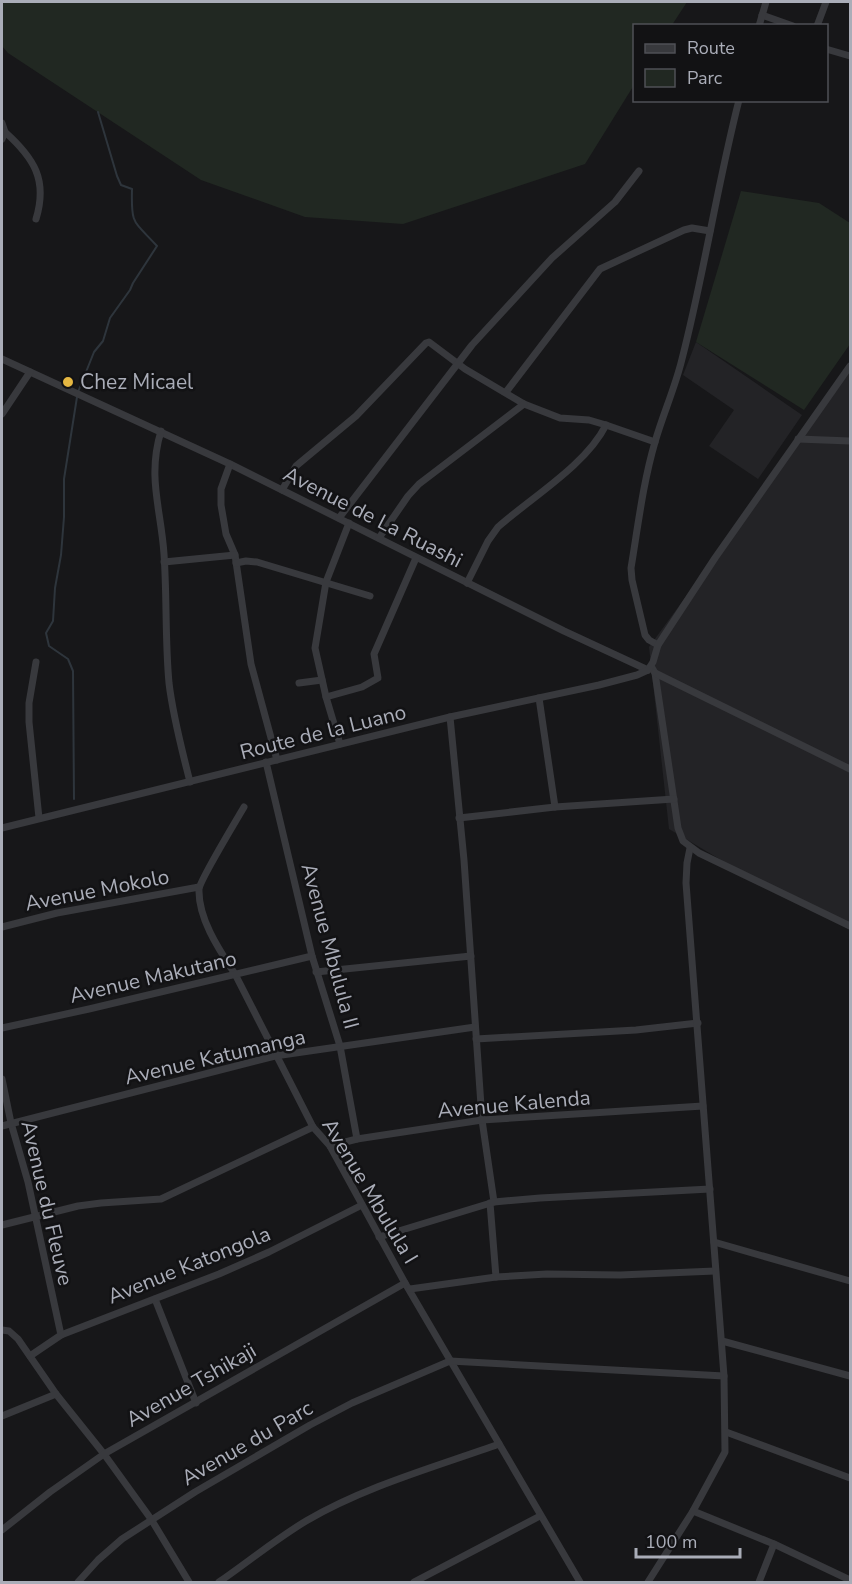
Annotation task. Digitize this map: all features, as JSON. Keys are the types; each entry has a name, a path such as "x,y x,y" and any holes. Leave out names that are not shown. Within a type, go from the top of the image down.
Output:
{"street":[{"path":"760,24 766,2"},
{"path":"818,24 826,2"},
{"path":"762,15 787,24"},
{"path":"828,50 850,56"},
{"path":"657,645 648,640 645,635 632,580 631,568 641,501 655,442 682,360 739,102"},
{"path":"2,123 3,136 25,152 40,181 41,203 36,219"},
{"path":"339,518 458,363 492,323 552,258 615,202 639,171"},
{"path":"506,392 600,269 684,230 692,228 710,231"},
{"path":"282,490 296,466 356,416 426,342 432,342 470,372 525,404 560,418 589,420 655,442"},
{"name":"Avenue de La Ruashi","path":"2,359 230,464 564,631 651,670 850,769"},
{"path":"850,366 657,645 651,670 683,841 690,848 850,926"},
{"path":"2,414 30,372"},
{"path":"379,538 419,484 525,404"},
{"path":"467,583 488,541 498,527 585,454 599,439 606,425"},
{"path":"161,431 155,451 154,469 164,562 170,685 178,735 190,782"},
{"path":"798,439 850,441"},
{"path":"230,464 220,498 226,534 236,559 251,664 277,760"},
{"path":"340,744 315,648 326,582 348,523"},
{"path":"326,697 362,687 378,678 374,654 416,558"},
{"path":"164,562 236,559 257,562 370,596"},
{"path":"36,662 29,703 29,722 39,818"},
{"name":"Route de la Luano","path":"2,828 450,717 651,670"},
{"path":"299,683 322,680"},
{"path":"539,698 555,807"},
{"path":"450,717 471,956 482,1120 492,1203 496,1277"},
{"name":"Avenue Mbulula II","path":"266,762 316,972 340,1046 357,1139"},
{"path":"459,818 555,807 674,799"},
{"path":"199,887 244,807"},
{"path":"648,1582 693,1511 725,1452 722,1341 686,883 690,848"},
{"name":"Avenue Mokolo","path":"2,927 57,913 199,887"},
{"name":"Avenue Mbulula I","path":"199,887 210,932 222,956 236,975 275,1056 313,1127 330,1146 379,1237 578,1581"},
{"name":"Avenue Makutano","path":"2,1028 312,956"},
{"path":"316,972 471,956"},
{"path":"476,1039 636,1030 698,1023"},
{"name":"Avenue Katumanga","path":"2,1126 275,1056 475,1027"},
{"name":"Avenue du Fleuve","path":"2,1079 11,1123 28,1182 61,1335"},
{"name":"Avenue Kalenda","path":"330,1146 357,1139 482,1120 703,1106"},
{"path":"2,1225 101,1203 161,1199 313,1127"},
{"path":"379,1237 492,1203 540,1198 710,1189"},
{"name":"Avenue Katongola","path":"30,1356 61,1335 250,1260 362,1205"},
{"path":"714,1242 850,1281"},
{"path":"407,1286 547,1274 620,1275 715,1272"},
{"name":"Avenue Tshikaji","path":"2,1530 104,1454 407,1286"},
{"path":"154,1299 196,1403"},
{"path":"2,1330 13,1334 104,1454 151,1519 189,1582"},
{"path":"722,1341 850,1377"},
{"path":"450,1361 724,1376"},
{"name":"Avenue du Parc","path":"78,1582 108,1550 151,1519 309,1425 352,1403 450,1361"},
{"path":"2,1416 57,1394"},
{"path":"726,1432 850,1478"},
{"path":"219,1582 304,1522 329,1508 375,1488 499,1444"},
{"path":"693,1511 774,1544 850,1580"},
{"path":"414,1582 540,1516"},
{"path":"759,1582 774,1544"}],"shaded area":[{"path":"696,342 802,415 758,479 709,446 734,410 683,375"},
{"path":"850,372 850,930 812,908 780,895 669,829 649,647"}],"green space":[{"path":"2,2 687,2 673,24 633,24 633,87 585,164 403,224 305,217 201,180 8,53 2,46"},
{"path":"741,191 819,203 850,223 850,344 804,410 696,342"}],"waterway":[{"path":"78,392 94,352 103,341 110,318 157,246 135,221 132,209 132,189 121,185 117,176 98,112"},
{"path":"74,799 73,671 68,659 49,646 46,633 53,621 64,517 64,479 77,397"}],"place":[{"name":"Chez Micael","path":"68,382"}]}
